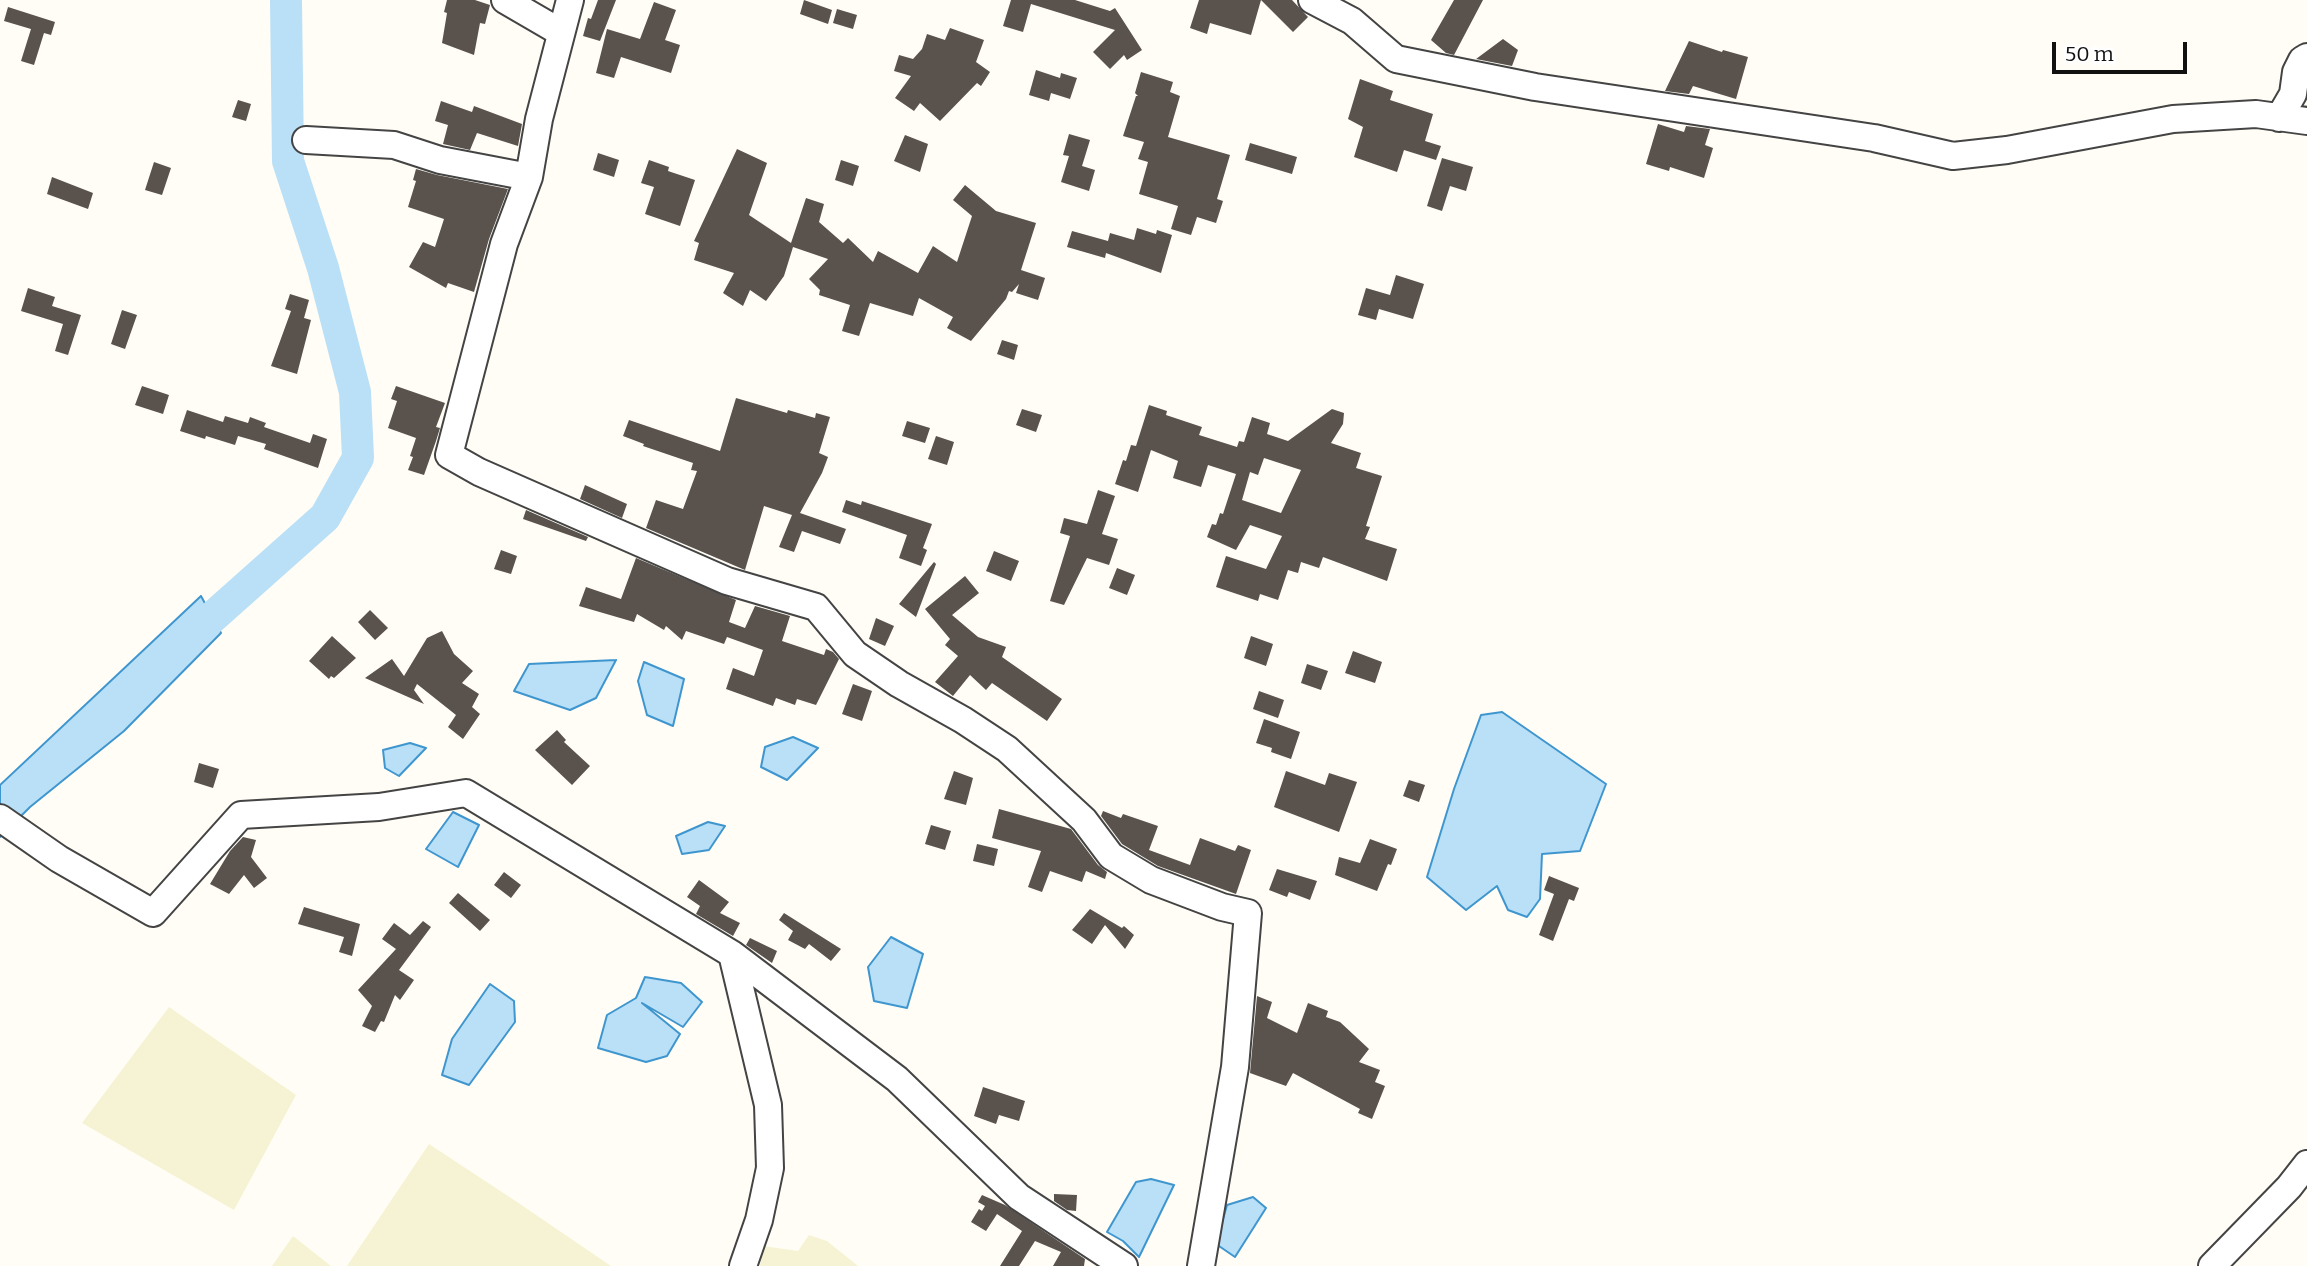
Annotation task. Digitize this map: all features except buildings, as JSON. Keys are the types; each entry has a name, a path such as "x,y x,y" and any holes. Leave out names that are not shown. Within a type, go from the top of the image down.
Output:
{"street":[{"path":"505,0 560,32"},
{"path":"570,0 539,119 529,177 504,244 449,455 479,472 727,581 816,607 855,654 899,684 963,720 1007,749 1084,820 1111,856 1151,880 1222,907 1248,913 1235,1067 1202,1266"},
{"path":"1312,0 1352,21 1396,59 1535,87 1874,138 1953,156 2007,150 2173,119 2256,114 2307,121"},
{"path":"2279,118 2293,94 2296,72 2302,60 2307,57"},
{"path":"306,140 394,145 440,160 529,177"},
{"path":"6,832 153,913 241,815 379,807 466,793 732,954 897,1079 1019,1197 1124,1266"},
{"path":"732,954 768,1105 770,1168 759,1220 743,1266"},
{"path":"2212,1266 2289,1187 2307,1164"}],"shaded area":[{"path":"169,1007 296,1095 234,1210 82,1123"},
{"path":"429,1144 517,1202 611,1266 347,1266"},
{"path":"809,1235 827,1241 858,1266 760,1266 763,1246 798,1251"},
{"path":"293,1236 331,1266 272,1266"}],"water":[{"path":"201,596 221,633 124,731 30,807 0,837 0,785"},
{"path":"616,660 596,698 570,710 514,691 529,664"},
{"path":"644,662 684,679 673,726 647,715 638,681"},
{"path":"1502,712 1606,784 1580,851 1542,854 1540,899 1527,917 1508,910 1497,886 1466,910 1427,877 1454,789 1481,715"},
{"path":"793,737 818,748 787,780 761,767 765,747"},
{"path":"410,743 426,748 399,776 385,768 383,750"},
{"path":"453,812 479,825 458,867 426,849"},
{"path":"708,822 725,826 709,850 682,854 676,836"},
{"path":"891,937 923,954 907,1008 874,1001 868,967"},
{"path":"645,977 681,983 702,1002 683,1027 642,1003 680,1034 667,1056 646,1062 598,1048 607,1015 636,998"},
{"path":"490,984 514,1001 515,1022 469,1085 442,1075 452,1039"},
{"path":"1151,1179 1174,1185 1139,1257 1123,1241 1107,1232 1136,1182"},
{"path":"1253,1197 1266,1208 1235,1257 1216,1244 1227,1205"}],"waterway":[{"path":"180,646 325,517 358,458 355,392 323,268 288,161 286,0"}]}
